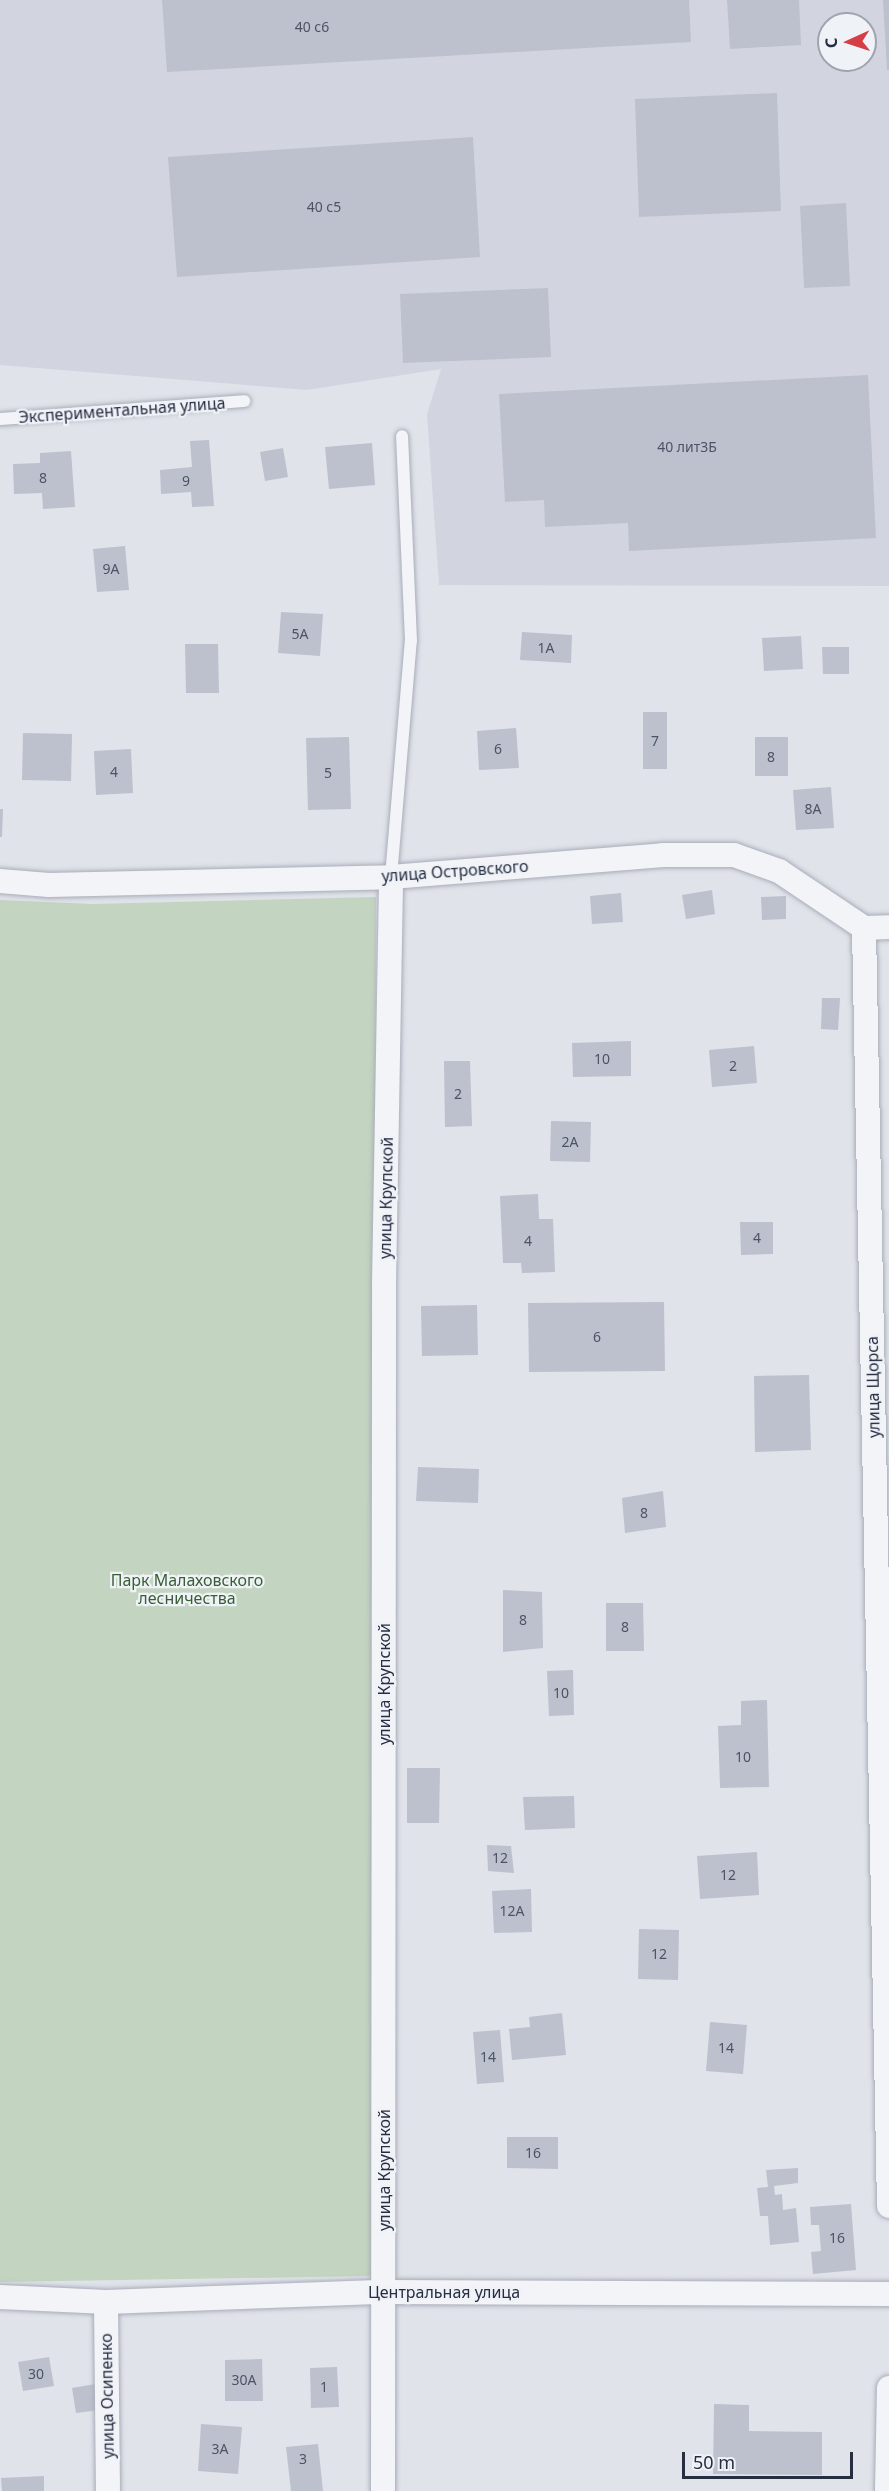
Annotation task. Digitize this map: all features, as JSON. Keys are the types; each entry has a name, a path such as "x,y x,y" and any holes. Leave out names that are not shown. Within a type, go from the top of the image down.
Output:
{"street":[{"name":"улица Островского","path":"0,881 49,885 391,877 663,855 734,855 779,871 864,928"},
{"name":"улица Крупской","path":"383,2491 384,1284 391,877"},
{"path":"864,928 889,927"},
{"name":"улица Щорса","path":"864,928 889,2206"},
{"name":"Центральная улица","path":"0,2297 106,2302 384,2292 889,2294"},
{"name":"улица Осипенко","path":"106,2302 107,2490"},
{"path":"887,2491 889,2388"}],"lane":[{"name":"Экспериментальная улица","path":"0,419 244,401"},
{"path":"391,877 411,641 402,436"}],"shaded area":[{"path":"0,0 889,0 889,586 439,585 427,414 441,369 307,390 0,365"}],"green space":[{"name":"Парк Малаховского лесничества","path":"376,897 372,2276 0,2282 0,900 92,904"}],"building":[{"path":"162,0 689,0 691,42 167,72"},
{"path":"727,0 799,0 801,45 730,49"},
{"path":"883,0 889,0 889,70 887,70"},
{"path":"777,93 781,211 639,217 635,99"},
{"path":"473,137 480,257 177,277 168,157"},
{"path":"846,203 850,286 804,288 800,206"},
{"path":"548,288 551,357 403,363 400,294"},
{"path":"868,375 876,538 629,551 628,523 545,527 544,500 505,502 499,394"},
{"path":"209,440 214,506 192,507 191,492 161,494 160,470 192,467 190,441"},
{"path":"372,443 375,485 329,489 325,447"},
{"path":"283,448 288,477 265,481 260,452"},
{"path":"71,451 75,507 43,509 42,493 14,494 13,464 40,463 40,453"},
{"path":"125,546 129,590 97,592 93,549"},
{"path":"281,612 323,614 320,656 278,653"},
{"path":"522,632 572,635 571,663 520,660"},
{"path":"801,636 803,669 764,671 762,638"},
{"path":"185,644 218,644 219,693 186,693"},
{"path":"822,647 849,647 849,674 823,674"},
{"path":"643,712 667,712 667,769 643,769"},
{"path":"516,728 519,768 479,770 477,731"},
{"path":"23,733 72,734 71,781 22,780"},
{"path":"349,737 351,809 308,810 306,738"},
{"path":"755,737 788,737 788,776 755,776"},
{"path":"131,749 133,793 96,795 94,751"},
{"path":"831,787 834,828 796,830 793,790"},
{"path":"0,809 3,809 2,837 0,837"},
{"path":"712,890 715,914 686,919 682,895"},
{"path":"621,893 623,922 592,924 590,896"},
{"path":"786,896 786,919 762,920 761,897"},
{"path":"822,998 840,998 838,1030 821,1029"},
{"path":"631,1041 631,1076 573,1077 572,1043"},
{"path":"754,1046 757,1083 712,1087 709,1050"},
{"path":"444,1061 470,1061 472,1126 445,1127"},
{"path":"551,1121 591,1122 590,1162 550,1161"},
{"path":"538,1194 539,1219 553,1219 555,1272 522,1273 521,1263 503,1263 500,1196"},
{"path":"740,1222 773,1222 773,1254 741,1255"},
{"path":"664,1302 665,1371 529,1372 528,1303"},
{"path":"477,1305 478,1355 422,1356 421,1306"},
{"path":"809,1375 811,1450 755,1452 754,1376"},
{"path":"418,1467 479,1469 478,1503 416,1501"},
{"path":"663,1491 666,1527 625,1533 622,1498"},
{"path":"503,1590 542,1592 543,1648 503,1652"},
{"path":"606,1603 643,1603 644,1651 606,1651"},
{"path":"573,1670 574,1715 549,1716 547,1671"},
{"path":"767,1700 769,1787 720,1788 718,1726 741,1725 741,1701"},
{"path":"407,1768 440,1768 439,1823 407,1823"},
{"path":"574,1796 575,1828 525,1830 523,1797"},
{"path":"487,1845 511,1846 514,1873 488,1871"},
{"path":"757,1852 759,1895 700,1899 697,1856"},
{"path":"531,1889 532,1932 494,1933 492,1891"},
{"path":"639,1929 679,1930 678,1980 638,1979"},
{"path":"562,2013 566,2055 512,2060 509,2029 530,2027 529,2017"},
{"path":"710,2022 747,2025 743,2074 706,2071"},
{"path":"500,2030 504,2082 477,2084 473,2032"},
{"path":"507,2137 558,2137 558,2169 507,2168"},
{"path":"798,2168 798,2183 774,2186 775,2195 782,2194 783,2210 796,2208 799,2242 770,2245 768,2216 760,2216 757,2188 768,2187 766,2170"},
{"path":"851,2204 856,2270 813,2274 811,2252 821,2251 819,2225 811,2225 810,2207"},
{"path":"49,2357 54,2386 23,2391 18,2362"},
{"path":"262,2359 263,2401 225,2401 225,2360"},
{"path":"337,2367 339,2407 311,2408 310,2368"},
{"path":"95,2384 99,2410 76,2413 72,2388"},
{"path":"714,2404 749,2405 749,2431 822,2432 822,2475 713,2474"},
{"path":"201,2424 242,2427 238,2474 198,2471"},
{"path":"318,2444 323,2491 291,2491 286,2447"},
{"path":"44,2476 44,2491 2,2491 1,2478"}]}
